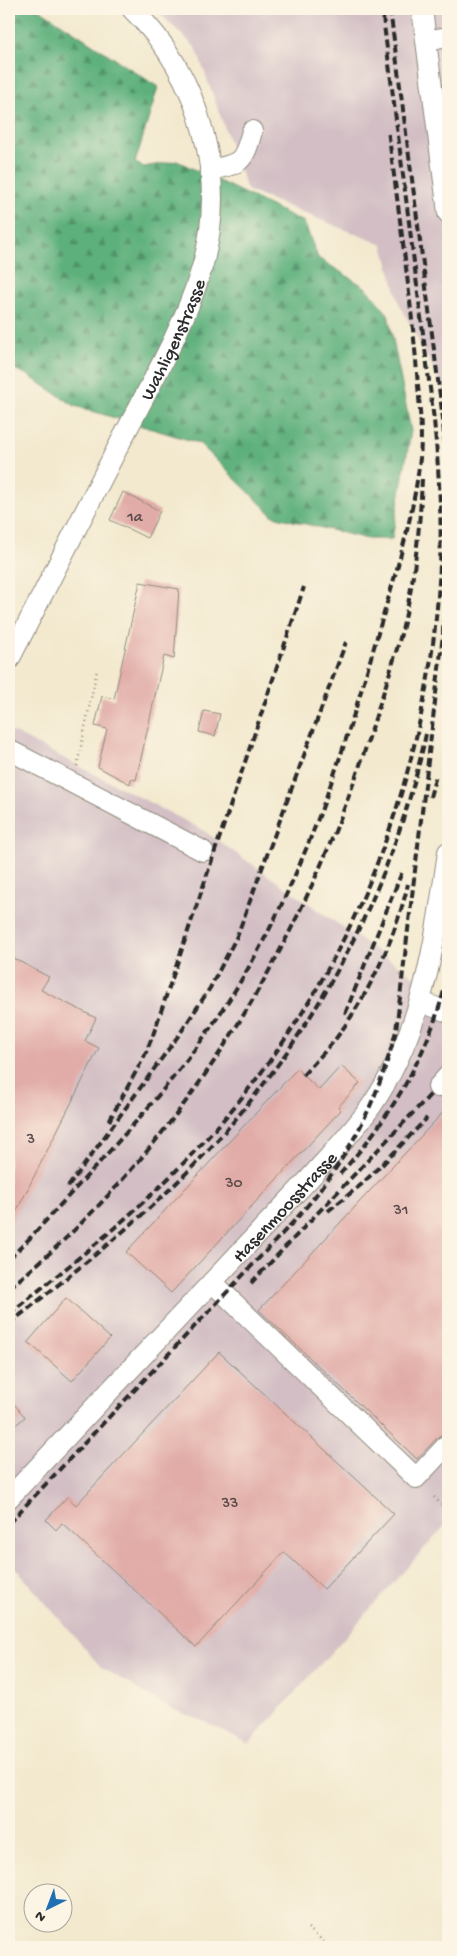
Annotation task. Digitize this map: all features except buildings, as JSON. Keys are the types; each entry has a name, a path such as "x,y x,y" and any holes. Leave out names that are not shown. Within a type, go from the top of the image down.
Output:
{"street":[{"name":"Wahligenstrasse","path":"9,660 174,337 200,273 209,229 212,191 210,170 205,136 194,99 173,59 147,23 132,9"},
{"path":"422,9 448,208"},
{"path":"426,41 448,37"},
{"path":"210,170 232,166 241,159 247,149 252,131"},
{"path":"9,750 204,851"},
{"name":"Hasenmoosstrasse","path":"9,1498 310,1178 362,1119 400,1056 421,1002 432,956 448,852"},
{"path":"421,1002 448,1012"},
{"path":"212,1282 416,1478 448,1444"}],"path":[{"path":"73,784 97,670"},
{"path":"434,1497 448,1511"},
{"path":"308,1928 330,1947"}],"shaded area":[{"path":"155,9 448,9 448,398 399,303 383,245 247,190 196,48"},
{"path":"9,730 201,829 448,1000 448,1522 249,1744 212,1725 172,1709 101,1667 9,1561"}],"green space":[{"path":"9,9 39,9 158,87 135,163 144,167 177,161 304,222 318,258 365,287 388,314 411,431 392,539 368,539 273,516 199,443 75,406 26,374 9,367"}],"railway":[{"path":"9,1314 104,1236 173,1174 246,1092 293,1028 333,960 367,889 394,815 416,739 431,661 439,582 439,481 434,420 382,9"},
{"path":"390,9 443,419 448,504"},
{"path":"9,1259 104,1158 151,1104 217,1018 244,976 268,933 309,842 343,749 400,557 417,483 421,446 421,421 413,331 388,130"},
{"path":"9,1288 73,1231 131,1170 185,1103 233,1032 276,958 314,881 346,802 392,666 404,623 413,577 422,479"},
{"path":"443,633 448,560"},
{"path":"109,1121 144,1057 153,1035 304,587"},
{"path":"9,1523 296,1219 331,1175 358,1131 379,1084 396,1031 444,626"},
{"path":"68,1187 181,1032 210,988 237,936 346,642"},
{"path":"9,1324 110,1242 168,1191 214,1143 257,1092 296,1038 331,982 362,922 388,861 410,798 426,734"},
{"path":"430,797 436,775"},
{"path":"345,1014 402,872"},
{"path":"303,1075 337,1037 371,983 389,945 408,884"},
{"path":"340,1174 393,1106 407,1081 431,1030 448,974"},
{"path":"251,1283 431,1094"},
{"path":"382,1165 427,1118"},
{"path":"328,1211 362,1184 386,1160"}]}
